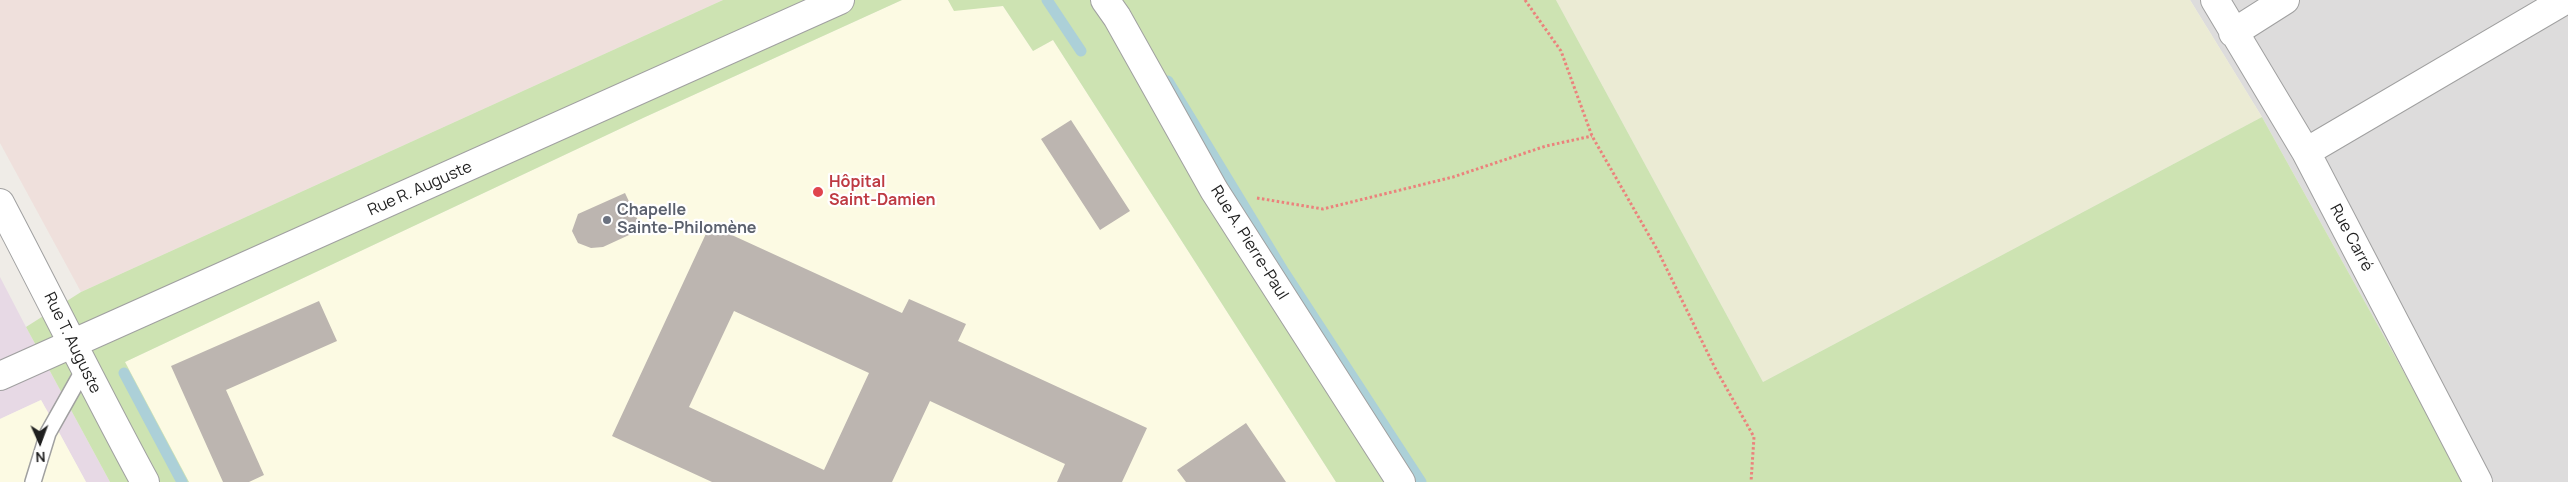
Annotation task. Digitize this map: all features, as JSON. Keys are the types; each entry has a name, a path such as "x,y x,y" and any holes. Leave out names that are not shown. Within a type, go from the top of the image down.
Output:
{"street":[{"name":"Rue R. Auguste","path":"0,376 840,0"},
{"name":"Rue A. Pierre-Paul","path":"1105,0 1117,17 1214,190 1401,482"},
{"name":"Rue Carré","path":"2215,0 2306,152 2478,482"},
{"path":"2234,33 2285,0"},
{"path":"2306,152 2565,0"},
{"name":"Rue T. Auguste","path":"0,203 74,344 84,369 145,482"}],"lane":[{"path":"33,482 48,433 84,369"}],"path":[{"path":"1525,0 1560,51 1592,136 1658,251 1714,366 1754,437 1751,482"},
{"path":"1214,190 1323,209 1453,177 1546,146 1592,136"}],"shaded area":[{"path":"0,0 723,0 81,292 0,143"},
{"name":"Hôpital Saint-Damien","path":"902,0 948,0 954,10 1003,6 1033,51 1053,40 1336,482 189,482 125,362 643,118"},
{"path":"2190,0 2568,0 2568,482 2465,482 2262,117"},
{"path":"0,277 110,482 86,482 41,400 0,419"},
{"path":"41,400 86,482 0,482 0,419"}],"green space":[{"path":"723,0 902,0 643,118 125,362 189,482 110,482 26,327 81,292"},
{"path":"948,0 1556,0 1763,382 2262,117 2465,482 1336,482 1053,40 1033,51 1003,6 954,11"},
{"path":"1556,0 2190,0 2262,117 1763,382"}],"building":[{"path":"1071,120 1130,211 1100,230 1041,139"},
{"name":"Chapelle Sainte-Philomène","path":"625,193 642,229 603,247 591,248 578,243 572,231 578,214"},
{"path":"710,225 902,313 909,299 966,324 958,341 1147,428 1122,482 1057,482 1065,464 930,401 892,482 712,482 612,436","holes":["734,311 869,373 824,470 689,407"]},
{"path":"319,301 337,341 226,390 264,475 249,482 223,482 171,366"},
{"path":"1246,423 1286,482 1186,482 1177,470"}],"waterway":[{"path":"1047,0 1081,51"},
{"path":"1168,81 1284,272 1421,482"},
{"path":"124,373 182,482"}],"place":[{"name":"Hôpital Saint-Damien","path":"818,192"},
{"name":"Chapelle Sainte-Philomène","path":"607,220"}]}
